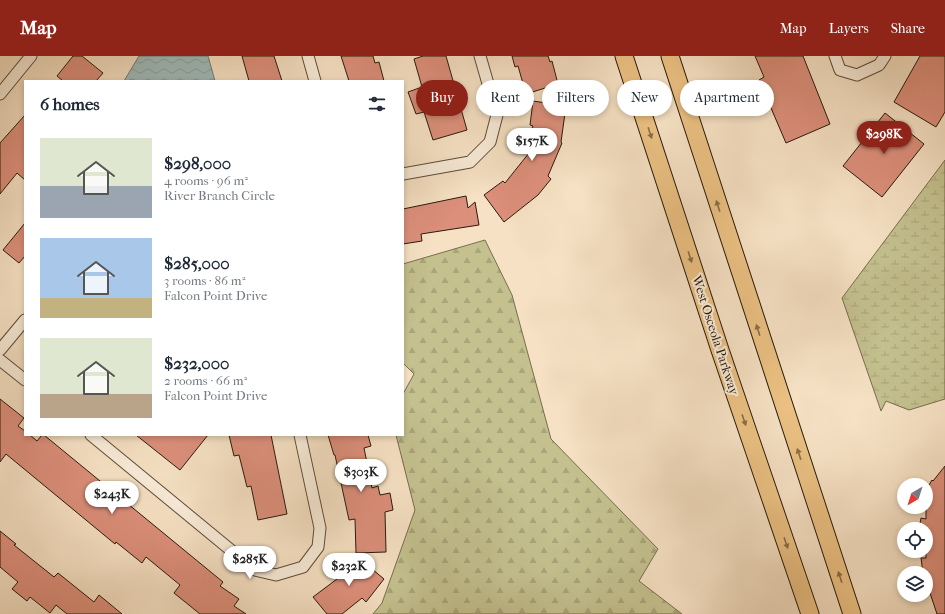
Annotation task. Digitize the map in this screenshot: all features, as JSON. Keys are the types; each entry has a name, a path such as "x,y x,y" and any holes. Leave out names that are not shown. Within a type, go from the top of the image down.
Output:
{"main road":[{"name":"West Osceola Parkway","path":"624,56 720,350 810,614"},
{"path":"670,56 852,614"}],"street":[{"path":"0,94 30,56"},
{"path":"308,56 315,80"},
{"path":"404,174 470,162 490,142 497,115 480,56"},
{"path":"835,56 840,70 857,75 879,65 885,56"},
{"path":"0,350 24,321"},
{"path":"0,360 24,379"},
{"path":"92,436 255,570 276,575 302,567 318,547 320,528 300,436"}],"green space":[{"path":"945,160 945,399 909,410 886,401 881,411 842,298"},
{"path":"485,240 512,295 551,439 658,549 639,581 682,614 373,614 382,603 415,510 396,436 404,436 404,392 414,374 404,364 404,264"}],"water":[{"path":"139,56 208,56 215,80 125,80"}],"building":[{"path":"73,56 82,56 103,73 97,80 62,80 57,76"},
{"path":"242,56 274,56 282,80 249,80"},
{"path":"341,56 373,56 375,63 379,62 384,80 349,80"},
{"path":"423,56 446,56 453,80 420,80 414,59"},
{"path":"512,56 548,56 550,62 552,61 557,80 542,80 542,89 534,92 534,80 522,80 518,66 515,67"},
{"path":"755,56 803,56 830,124 786,143 774,115 774,80 759,80 764,77"},
{"path":"920,56 945,56 945,112 936,127 894,102"},
{"path":"416,89 416,114 408,92"},
{"path":"534,101 542,102 542,116 565,116 562,143 548,176 551,179 538,195 504,222 484,195 503,181 505,183 529,153 522,151 533,126 530,125 531,116 534,116"},
{"path":"885,113 924,144 882,197 843,166"},
{"path":"24,116 24,179 17,173 0,194 0,143"},
{"path":"425,116 463,116 467,130 433,140"},
{"path":"466,196 468,208 475,202 479,225 421,234 422,241 404,244 404,209"},
{"path":"24,224 24,257 19,263 3,250"},
{"path":"0,399 24,418 18,426 24,430 24,436 31,436 37,441 41,436 45,436 223,582 220,586 239,599 234,606 246,614 200,614 174,593 180,585 146,557 142,563 116,542 115,544 6,454 0,462"},
{"path":"137,436 207,436 180,470"},
{"path":"229,436 271,436 287,514 258,520 251,486 247,487 239,455 234,456"},
{"path":"328,436 368,436 371,446 364,448 372,488 378,486 380,495 390,493 393,510 385,512 386,552 356,553 355,519 349,520"},
{"path":"945,466 945,614 937,614 933,602 933,566 922,566 921,558 933,558 933,522 920,522 921,518 926,519 926,514 933,514 933,481"},
{"path":"0,531 16,544 14,545 54,577 58,573 94,602 99,595 122,614 67,614 56,605 50,613 30,597 27,601 12,589 18,582 0,567"},
{"path":"354,554 384,579 366,602 362,598 342,614 327,614 313,597 337,579 335,577"}]}
